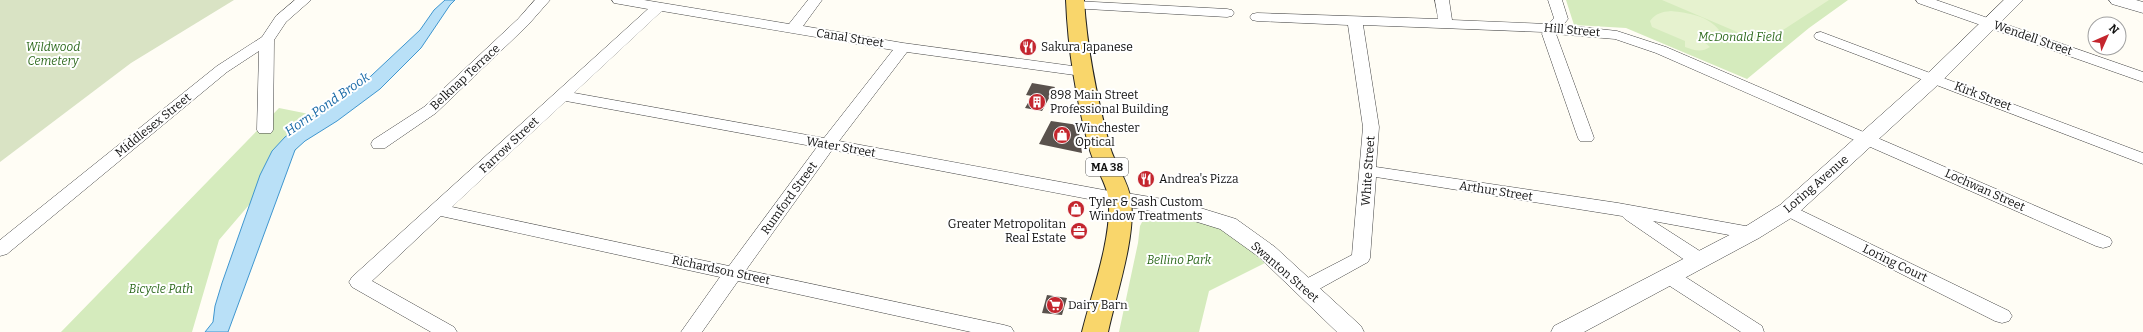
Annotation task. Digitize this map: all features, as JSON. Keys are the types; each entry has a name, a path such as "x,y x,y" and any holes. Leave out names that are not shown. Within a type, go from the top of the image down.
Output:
{"main road":[{"name":"MA 38","path":"1075,3 1082,72 1100,149 1120,199 1122,225 1096,332"}],"street":[{"name":"Middlesex Street","path":"0,250 222,69 267,40 281,19 304,0"},
{"name":"Belknap Terrace","path":"379,144 430,110 517,27 543,0"},
{"name":"Canal Street","path":"619,0 903,47 1082,72"},
{"path":"793,29 816,0"},
{"path":"1442,0 1446,24"},
{"path":"1555,0 1561,19 1552,28 1550,34 1586,138"},
{"name":"Wendell Street","path":"1923,0 2143,77"},
{"name":"Loring Avenue","path":"1563,332 1751,233 1788,210 1934,78 2014,0"},
{"path":"2118,0 2143,8"},
{"path":"1075,3 1227,13"},
{"name":"Farrow Street","path":"447,332 359,282 659,7"},
{"name":"Hill Street","path":"1257,17 1552,28 1617,35 1661,50 1866,139"},
{"name":"White Street","path":"1305,288 1361,258 1371,127 1355,21"},
{"name":"Kirk Street","path":"1821,36 2143,159"},
{"path":"265,130 267,40"},
{"name":"Rumford Street","path":"691,332 827,145 903,47"},
{"name":"Water Street","path":"562,96 983,172 1120,199"},
{"name":"Lochwan Street","path":"1866,139 2103,242"},
{"name":"Arthur Street","path":"1368,171 1624,210 1751,233"},
{"name":"Swanton Street","path":"1120,199 1181,209 1228,224 1267,252 1352,332"},
{"name":"Richardson Street","path":"438,210 1004,332"},
{"name":"Arthur Street","path":"1624,210 1699,260"},
{"name":"Loring Court","path":"1788,210 2002,316"},
{"path":"1669,276 1755,330"}],"green space":[{"name":"Wildwood Cemetery","path":"0,0 234,0 131,63 0,162"},
{"name":"McDonald Field","path":"1566,0 1848,0 1809,28 1747,79 1626,28 1574,25"},
{"path":"1662,0 1829,0 1763,43"},
{"path":"1671,11 1698,16 1715,25 1719,30 1703,41 1710,47 1707,49 1694,50 1685,47 1685,41 1652,27 1650,21 1655,16 1662,12"},
{"name":"Bicycle Path","path":"279,108 324,117 219,240 192,332 61,332"},
{"name":"Bellino Park","path":"1158,213 1168,213 1227,230 1265,263 1209,291 1199,332 1119,332 1138,243 1140,226 1143,220"}],"water":[{"name":"Horn Pond Brook","path":"445,0 455,0 421,48 380,89 337,121 305,141 295,150 228,332 205,332 213,322 215,306 222,283 260,175 272,151 285,137 313,116 356,90 420,30 434,10"}],"building":[{"name":"898 Main Street Professional Building","path":"1032,83 1055,87 1042,111 1025,108 1032,96 1026,95"},
{"name":"Winchester Optical","path":"1051,121 1078,125 1082,153 1039,144"},
{"name":"Dairy Barn","path":"1047,295 1067,298 1062,315 1042,313"}],"place":[{"name":"Sakura Japanese","path":"1028,47"},
{"name":"898 Main Street Professional Building","path":"1037,102"},
{"name":"Winchester Optical","path":"1062,135"},
{"name":"Andrea's Pizza","path":"1146,179"},
{"name":"Tyler & Sash Custom Window Treatments","path":"1076,209"},
{"name":"Greater Metropolitan Real Estate","path":"1079,231"},
{"name":"Dairy Barn","path":"1055,305"}]}
